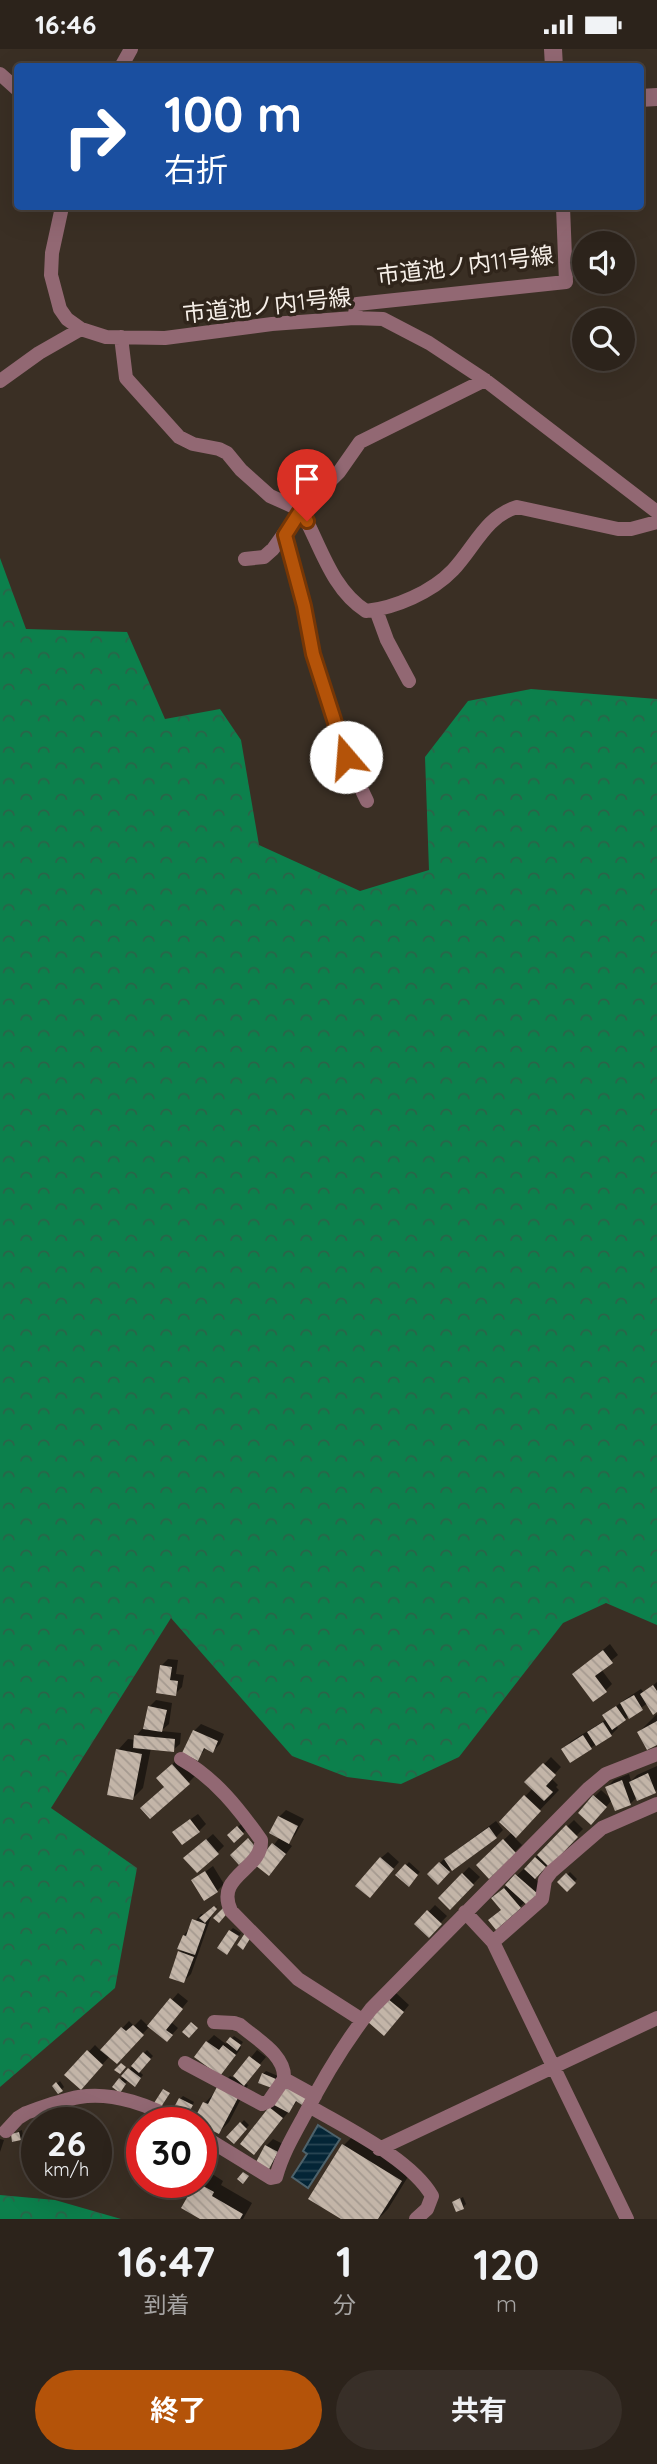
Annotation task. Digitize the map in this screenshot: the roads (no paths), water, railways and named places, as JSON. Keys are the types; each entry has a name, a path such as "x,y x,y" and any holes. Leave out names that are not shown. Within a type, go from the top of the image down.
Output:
{"street":[{"path":"0,74 14,86"},
{"path":"0,381 39,353 81,329 67,319 60,309 51,275 52,253 61,210"},
{"name":"市道池ノ内11号線","path":"354,318 357,304 566,282 563,210"},
{"name":"市道池ノ内1号線","path":"81,329 106,337 165,338 272,324 354,318 383,319 405,328 485,380 657,512"},
{"path":"121,337 126,378 135,390 155,408 179,437 193,444 227,453 241,470 270,496 301,510 325,561 348,596 366,611 404,601 437,583 453,570 481,533 506,510 517,507 618,529 631,529 657,522"},
{"path":"245,559 264,557 285,535 301,510 339,472 360,442 485,380"},
{"path":"285,535 304,606 313,654 346,757 367,801"},
{"path":"376,610 387,641 409,681"},
{"path":"217,2144 274,2178 281,2159 312,2101 362,2020 588,1789 606,1774 657,1754"},
{"path":"181,1759 211,1780 234,1804 261,1840 260,1851 227,1889 227,1902 231,1911 298,1979 362,2020"},
{"path":"493,1942 542,1899 545,1880 551,1872 602,1828 657,1804"},
{"path":"465,1912 493,1942 627,2219"},
{"path":"379,2149 657,2018"},
{"path":"185,2063 261,2104 269,2101 284,2079 284,2070 279,2059 240,2025 214,2022"},
{"path":"284,2079 416,2175 432,2196 427,2209 416,2219"},
{"path":"6,2131 26,2113 80,2097 125,2100 149,2107"}],"water":[{"path":"318,2125 340,2139 308,2188 292,2177 307,2154 303,2151"}]}
